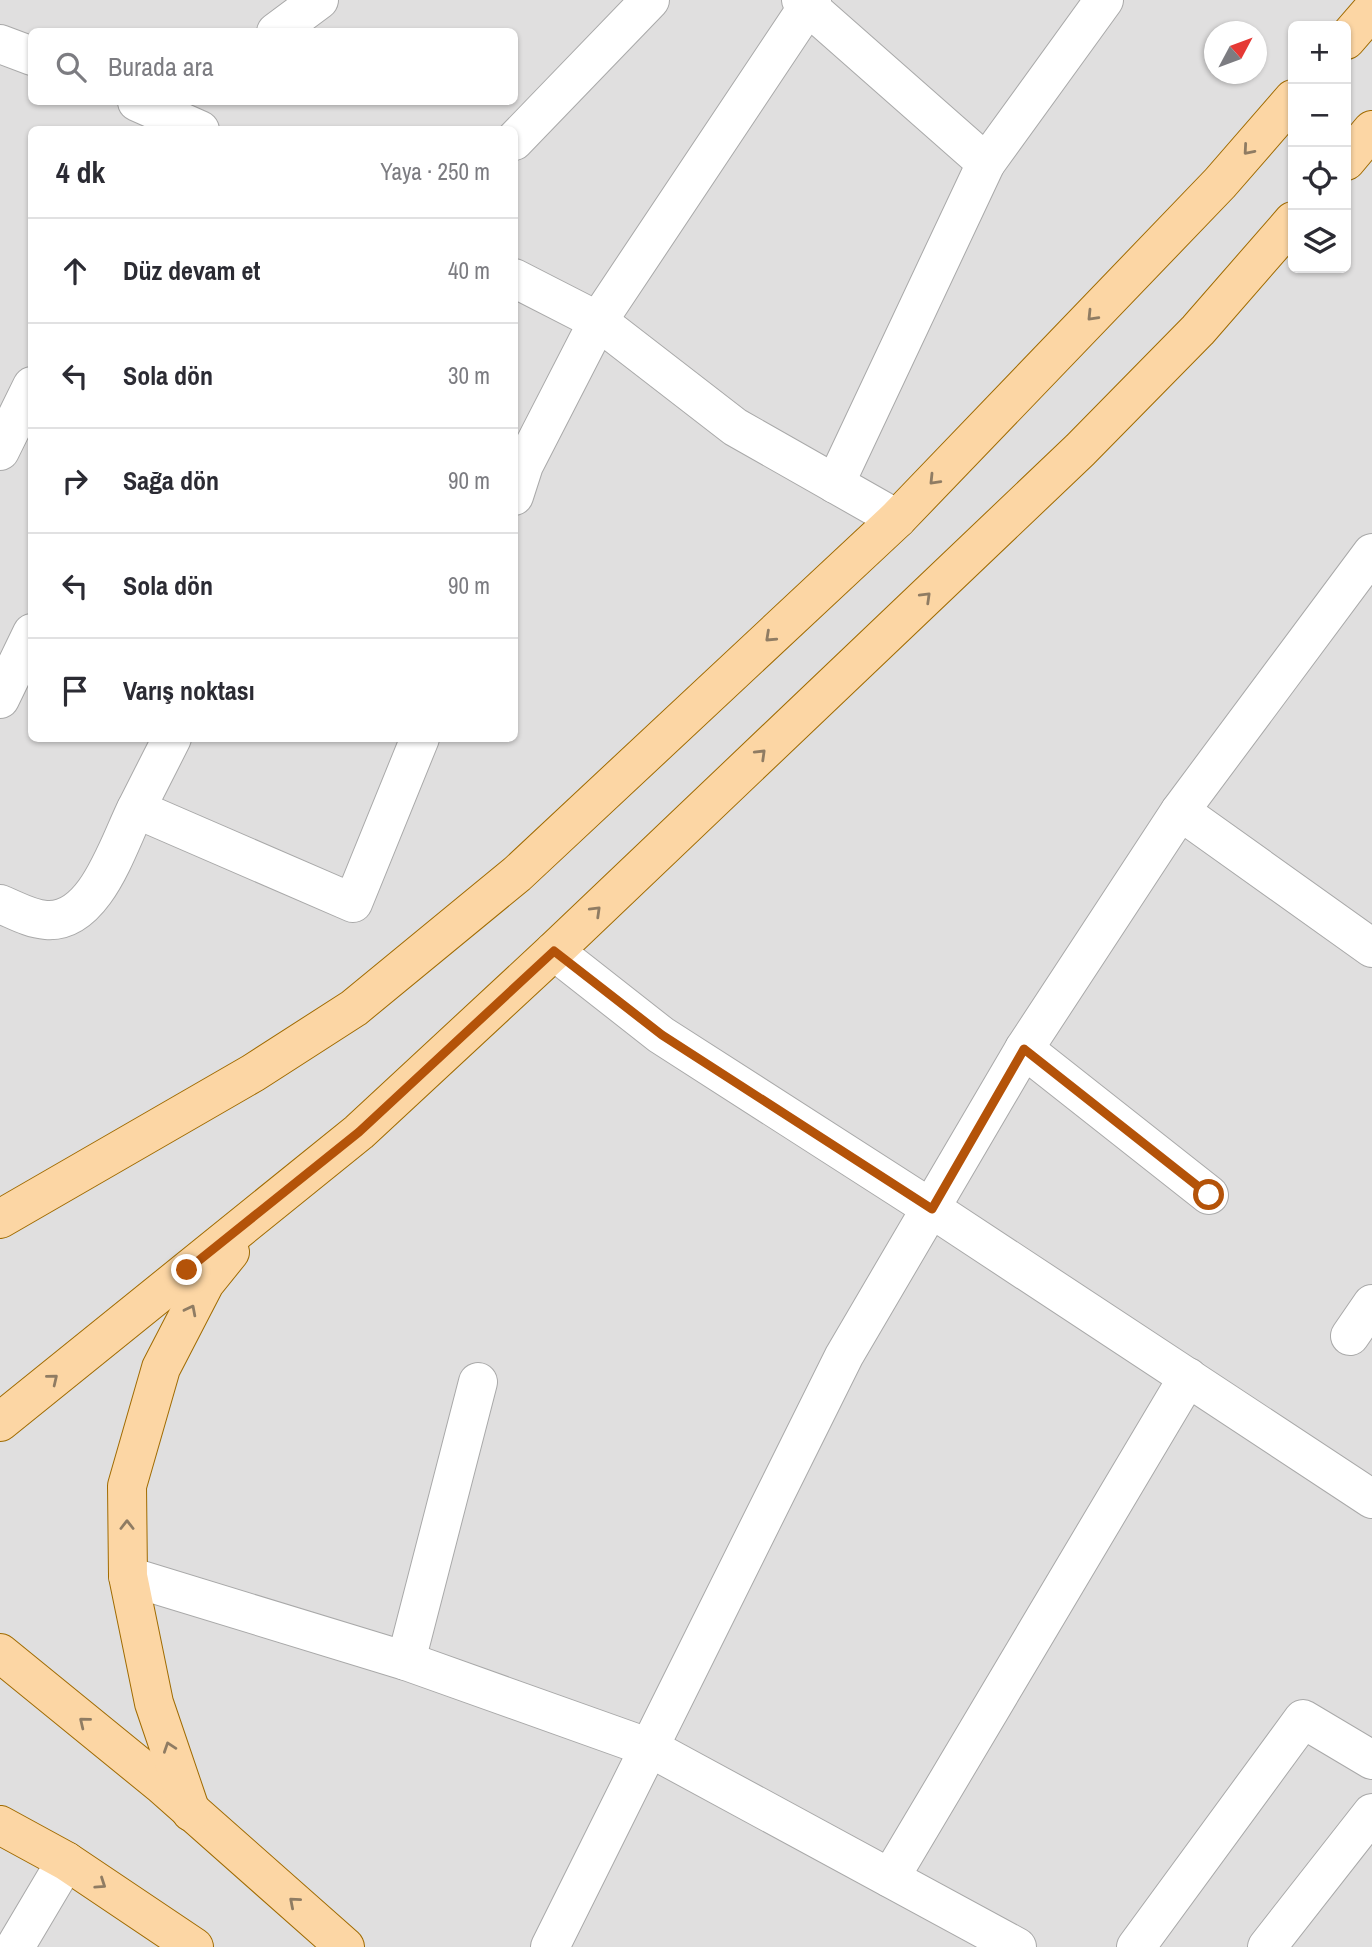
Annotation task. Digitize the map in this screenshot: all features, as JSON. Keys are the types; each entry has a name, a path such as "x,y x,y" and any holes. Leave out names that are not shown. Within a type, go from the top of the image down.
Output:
{"main road":[{"path":"1351,34 1372,10"},
{"path":"0,1219 253,1073 354,1008 517,874 897,519 1220,183 1288,105"},
{"path":"1351,155 1372,130"},
{"path":"0,1422 359,1132 554,951 1080,450 1198,330 1288,227"},
{"path":"191,1812 154,1703 128,1576 127,1486 161,1368 205,1283 270,1204"},
{"path":"0,1653 191,1812 345,1947"},
{"path":"0,1825 66,1861 194,1947"}],"street":[{"path":"281,28 319,0"},
{"path":"518,137 650,0"},
{"path":"835,484 986,163 1104,0"},
{"path":"518,474 598,321 808,2 986,163"},
{"path":"0,44 28,54"},
{"path":"161,106 194,126"},
{"path":"518,280 598,321 735,428 897,519"},
{"path":"0,451 28,394"},
{"path":"550,1947 844,1356 1024,1049 1180,811 1360,593 1372,553"},
{"path":"0,699 28,641"},
{"path":"0,904 34,918 50,920 77,913 94,895 170,742"},
{"path":"136,809 354,903 417,742"},
{"path":"1180,811 1372,948"},
{"path":"554,951 662,1035 1372,1499"},
{"path":"1024,1049 1209,1195"},
{"path":"1350,1336 1372,1304"},
{"path":"890,1878 1188,1377"},
{"path":"406,1661 478,1382"},
{"path":"128,1576 406,1661 650,1748 1017,1947"},
{"path":"1136,1947 1303,1719 1372,1760"},
{"path":"1267,1947 1372,1812"},
{"path":"15,1947 66,1861"}],"shaded area":[{"path":"0,0 1372,0 1372,1947 0,1947"}],"route":[{"path":"187,1270 359,1132 554,951 603,992 662,1035 932,1209 1024,1049 1209,1195"}]}
